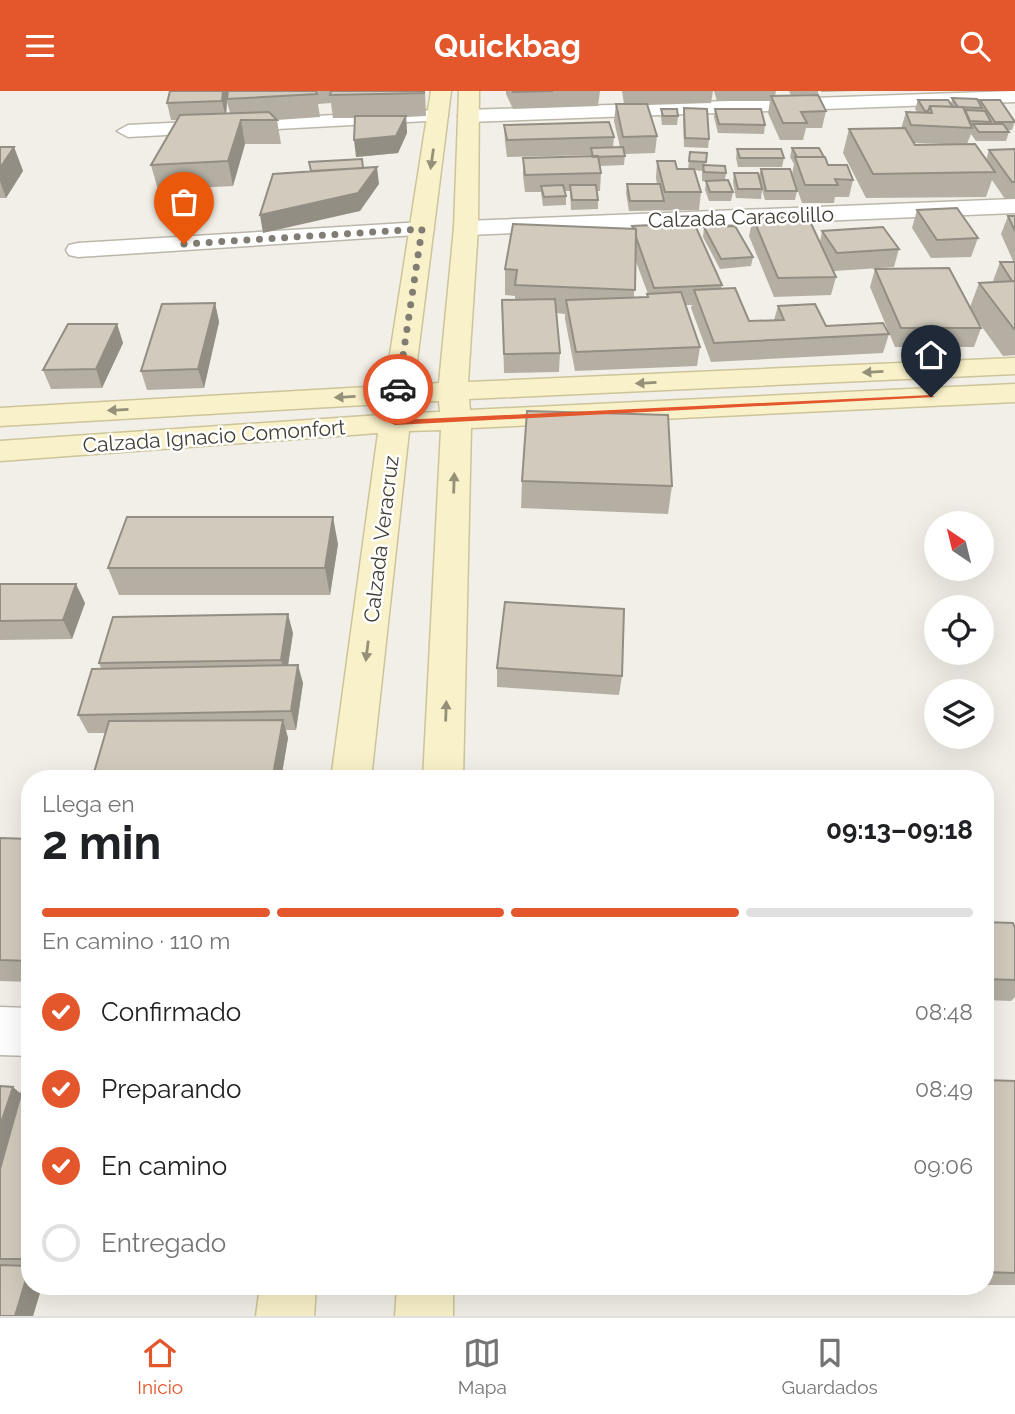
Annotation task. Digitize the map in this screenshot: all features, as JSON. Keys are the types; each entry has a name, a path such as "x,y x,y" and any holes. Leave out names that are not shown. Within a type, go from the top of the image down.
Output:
{"street":[{"path":"128,131 454,104 1015,96"},
{"path":"443,770 455,406 466,228 454,104"},
{"name":"Calzada Veracruz","path":"352,770 396,408 422,229 454,104"},
{"name":"Calzada Caracolillo","path":"466,228 1015,206"},
{"path":"78,250 422,229"},
{"name":"Calzada Ignacio Comonfort","path":"455,406 1015,366"},
{"name":"Calzada Ignacio Comonfort","path":"0,417 1015,393"},
{"name":"Calzada Ignacio Comonfort","path":"0,451 396,408"},
{"path":"0,1031 21,1032"},
{"path":"285,1316 287,1295"},
{"path":"424,1316 425,1295"}],"building":[{"path":"170,91 223,91 222,101 167,103"},
{"path":"228,91 316,91 317,94 227,99"},
{"path":"331,91 424,91 424,93 330,95"},
{"path":"818,95 826,111 801,112 807,123 783,123 771,96"},
{"path":"952,98 977,99 982,108 958,107"},
{"path":"918,100 948,100 953,107 930,106 928,111 925,111"},
{"path":"980,100 1000,100 1015,122 995,122"},
{"path":"616,104 647,104 657,136 623,137"},
{"path":"930,106 963,107 972,128 911,125 906,112 932,113"},
{"path":"684,108 707,109 709,139 685,138"},
{"path":"661,109 677,109 678,116 663,116"},
{"path":"715,109 761,109 765,125 719,124"},
{"path":"965,110 985,111 991,122 970,121"},
{"path":"269,112 277,120 241,120 228,161 151,165 180,115"},
{"path":"355,116 406,116 396,136 354,140"},
{"path":"609,122 614,137 507,140 504,125"},
{"path":"973,124 1003,124 1009,132 979,132"},
{"path":"905,128 915,145 975,144 995,172 873,174 849,129"},
{"path":"0,147 14,147 0,168"},
{"path":"623,147 625,156 593,157 591,148"},
{"path":"792,148 819,148 824,157 797,157"},
{"path":"737,149 781,149 784,158 740,158"},
{"path":"1015,149 1015,182 1012,182 989,150"},
{"path":"690,152 707,153 706,162 689,161"},
{"path":"598,156 601,173 525,175 523,158"},
{"path":"795,157 825,157 828,165 847,165 853,180 835,179 838,185 805,185"},
{"path":"362,159 363,168 311,171 309,162"},
{"path":"657,161 675,161 677,169 694,169 701,192 665,192"},
{"path":"703,165 725,166 726,173 704,172"},
{"path":"377,167 358,193 260,215 273,174"},
{"path":"761,169 790,169 797,191 766,191"},
{"path":"734,173 758,173 762,189 738,189"},
{"path":"728,180 733,192 710,192 706,181"},
{"path":"627,184 660,184 664,201 630,201"},
{"path":"563,185 566,196 544,197 541,186"},
{"path":"570,185 596,185 598,200 572,200"},
{"path":"957,208 978,238 937,240 917,210"},
{"path":"1008,216 1015,216 1015,231"},
{"path":"808,217 836,277 778,278 753,218"},
{"path":"694,223 722,285 654,288 636,237 636,229 632,226"},
{"path":"513,224 636,229 635,290 515,285 517,270 505,269"},
{"path":"735,226 753,257 721,259 704,227"},
{"path":"883,227 899,249 837,253 822,231"},
{"path":"1000,262 1015,262 1015,281 1012,281"},
{"path":"949,268 981,328 901,328 875,269"},
{"path":"1015,281 1015,329 1014,329 979,283"},
{"path":"735,288 749,321 784,320 778,306 815,304 826,326 883,323 889,334 714,343 694,290"},
{"path":"681,292 700,347 576,352 566,300 648,297 647,294"},
{"path":"555,299 560,353 504,354 502,300"},
{"path":"215,303 198,369 141,371 162,304"},
{"path":"68,324 117,324 96,369 43,370"},
{"path":"527,411 668,415 672,486 522,481"},
{"path":"127,517 333,517 325,568 108,568"},
{"path":"0,584 76,584 63,620 0,621"},
{"path":"505,602 624,609 622,676 497,668"},
{"path":"288,614 281,660 99,663 113,617"},
{"path":"298,665 291,711 78,715 92,669"},
{"path":"283,720 274,770 95,770 109,721"},
{"path":"0,838 21,839 21,961 0,960"},
{"path":"994,922 1013,923 1015,928 1015,980 994,979"},
{"path":"994,1080 1015,1081 1015,1273 994,1272"},
{"path":"0,1086 13,1087 0,1126"},
{"path":"21,1094 21,1259 0,1259 0,1169"},
{"path":"0,1265 21,1266 21,1295 15,1316 0,1316"}],"way so far":[{"path":"184,244 422,229 398,389"}],"route":[{"path":"398,389 395,423 931,397"}]}
